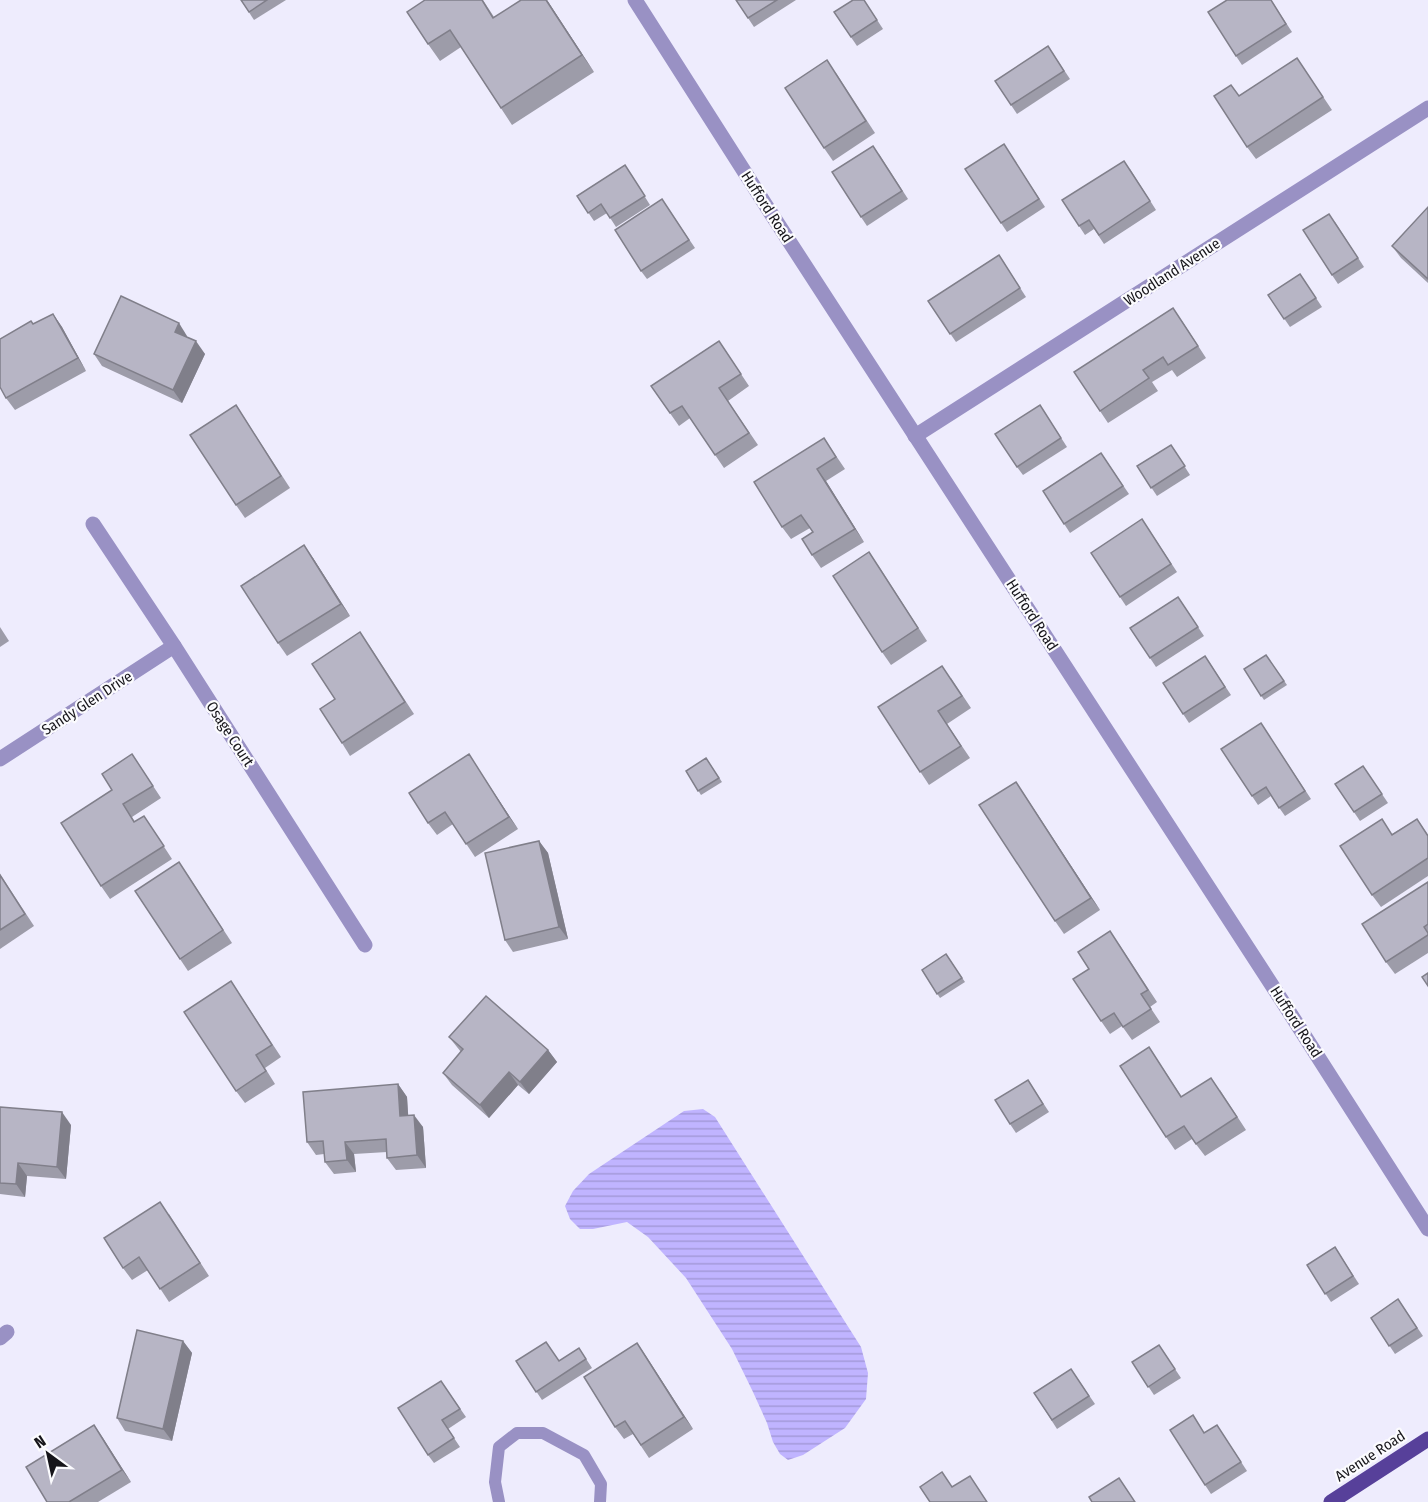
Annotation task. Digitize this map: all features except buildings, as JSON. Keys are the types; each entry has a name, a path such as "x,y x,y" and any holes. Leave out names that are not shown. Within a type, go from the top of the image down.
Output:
{"main road":[{"name":"Avenue Road","path":"1330,1502 1428,1439"}],"street":[{"name":"Hufford Road","path":"635,0 1428,1229"},
{"name":"Woodland Avenue","path":"915,436 1428,108"},
{"name":"Osage Court","path":"93,524 366,945"},
{"name":"Sandy Glen Drive","path":"0,759 174,646"}],"lane":[{"path":"499,1502 495,1482 499,1447 517,1432 543,1433 584,1455 601,1484 600,1502"}],"shaded area":[{"path":"703,1109 715,1117 861,1347 868,1373 866,1399 845,1428 803,1455 788,1460 780,1454 773,1442 767,1423 732,1349 686,1278 648,1237 627,1222 593,1229 580,1229 570,1219 565,1206 573,1191 589,1174 684,1111"}]}
